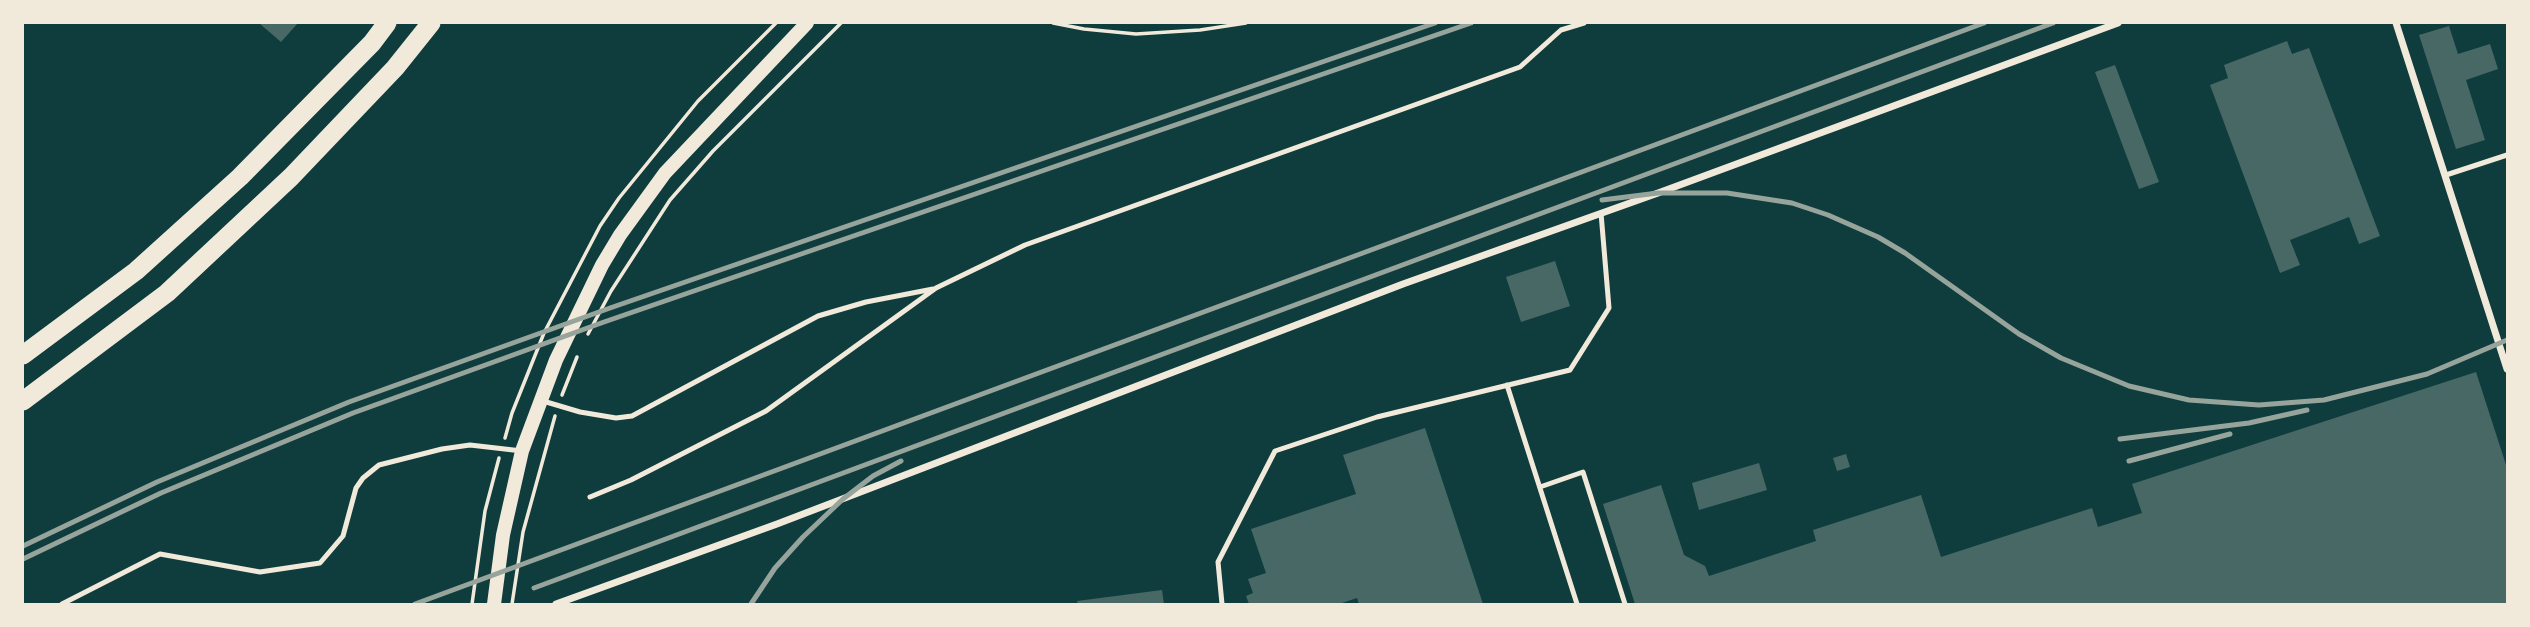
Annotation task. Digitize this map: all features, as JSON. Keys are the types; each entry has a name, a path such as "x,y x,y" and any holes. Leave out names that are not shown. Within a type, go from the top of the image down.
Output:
{"highway":[{"path":"23,355 136,271 240,177 372,43 387,23"},
{"path":"23,401 167,293 290,177 395,68 431,23"}],"main road":[{"path":"494,604 501,548 522,450 556,360 583,300 620,235 665,173 807,23"}],"street":[{"path":"557,604 777,524 1377,294 2118,23"},
{"path":"2396,23 2507,369"}],"lane":[{"path":"590,497 631,481 766,411 936,288 1025,245 1520,67 1561,30 1584,23"},
{"path":"2446,175 2507,155"},
{"path":"1222,604 1218,562 1275,451 1377,417 1570,370 1609,308 1601,213"},
{"path":"540,400 616,418 632,416 818,316 866,302 936,288"},
{"path":"1507,385 1577,604"},
{"path":"62,604 160,554 260,572 320,563 343,536 356,488 363,478 379,465 442,449 470,445 522,450"},
{"path":"1540,487 1583,472 1625,604"}],"path":[{"path":"584,343 611,290 670,200 713,151 841,23"},
{"path":"1053,23 1084,30 1136,34 1200,30 1246,23"},
{"path":"472,604 480,535 489,493 512,413 555,310"},
{"path":"512,604 523,532 533,490 558,406 578,353"}],"building":[{"path":"259,23 298,23 281,42"},
{"path":"2449,26 2458,54 2490,44 2498,69 2466,80 2485,140 2456,149 2419,35"},
{"path":"2287,41 2292,54 2309,48 2380,236 2359,244 2349,217 2290,240 2300,265 2280,273 2210,85 2228,78 2224,65"},
{"path":"2115,65 2159,182 2139,189 2095,72"},
{"path":"1555,261 1570,306 1521,322 1506,277"},
{"path":"2476,372 2507,468 2507,604 1635,604 1603,504 1661,485 1684,555 1705,566 1709,576 1816,541 1813,530 1921,495 1941,557 2092,508 2098,527 2142,513 2132,484"},
{"path":"1425,428 1483,604 1359,604 1357,598 1339,604 1249,604 1246,596 1253,593 1248,579 1266,573 1251,529 1356,494 1343,455"},
{"path":"1846,454 1850,467 1837,471 1833,458"},
{"path":"1759,463 1767,490 1699,510 1692,483"},
{"path":"1162,590 1164,604 1078,604 1077,601"}],"railway":[{"path":"23,546 157,482 349,402 610,308 1435,23"},
{"path":"23,559 161,493 353,413 604,322 1471,23"},
{"path":"415,604 1984,23"},
{"path":"534,588 2053,23"},
{"path":"1602,200 1658,193 1727,193 1792,203 1828,215 1878,237 1905,253 2019,334 2061,358 2129,386 2189,400 2259,405 2324,400 2427,374 2507,340"},
{"path":"2120,439 2249,423 2307,410"},
{"path":"2129,461 2230,434"},
{"path":"751,604 775,568 803,537 843,499 873,476 901,461"}]}
